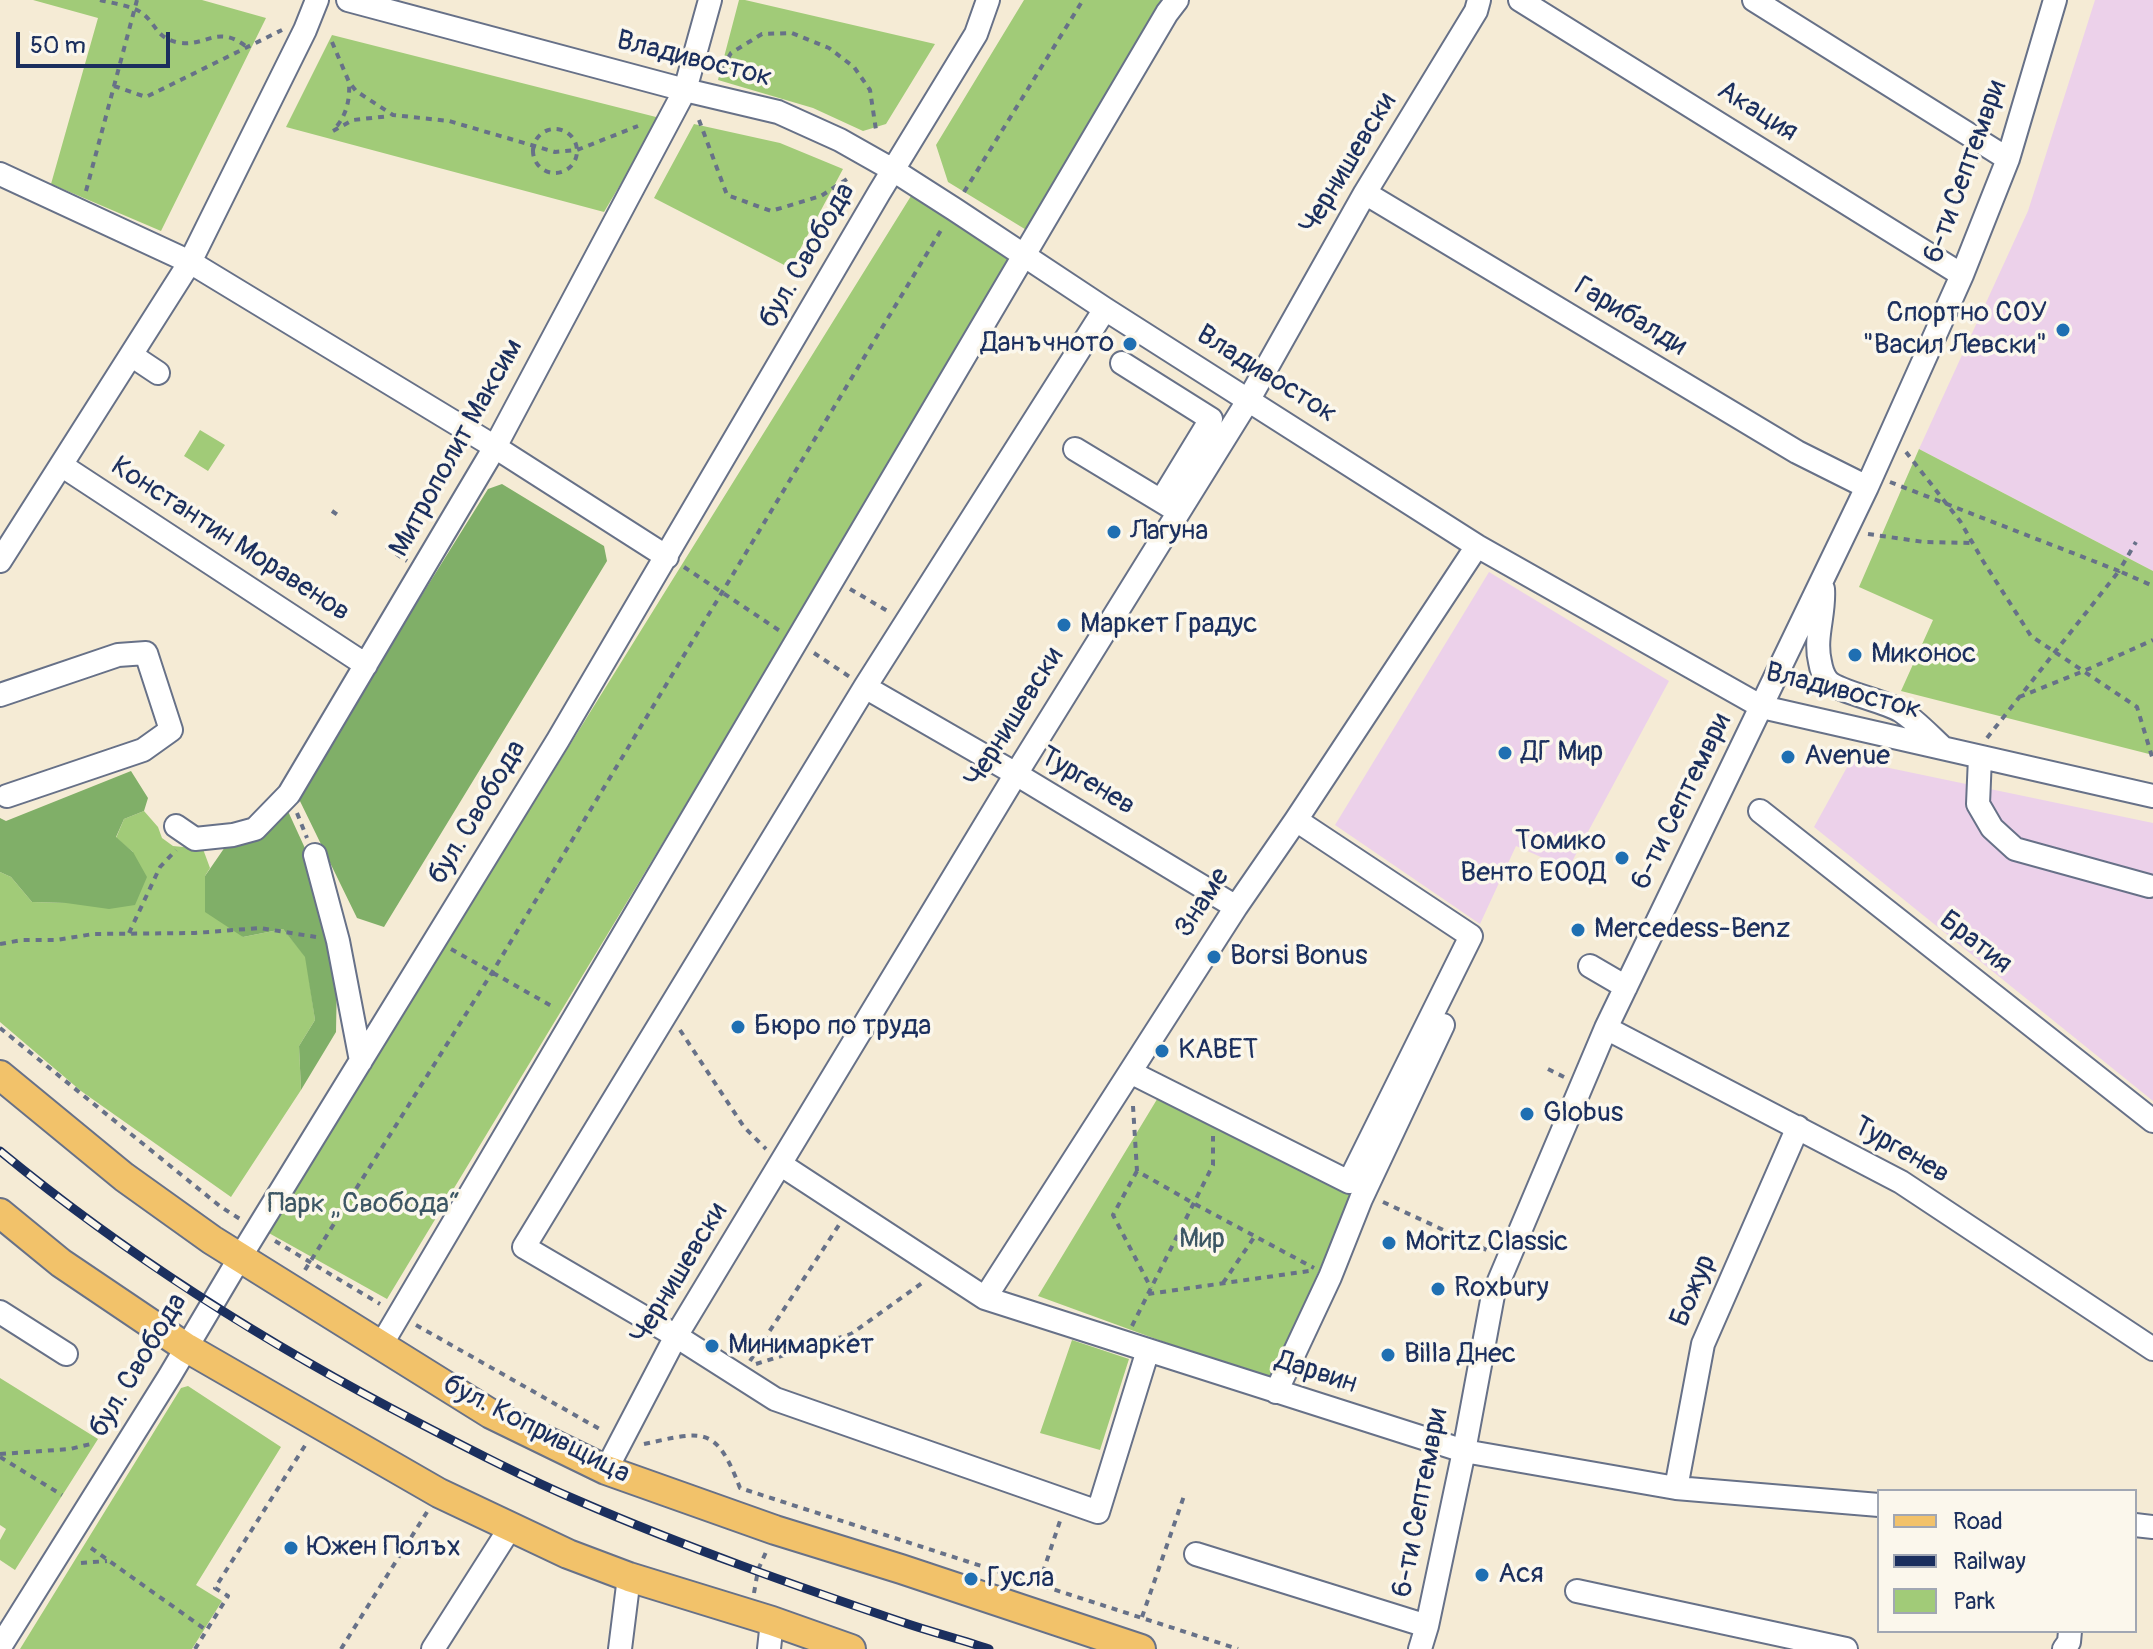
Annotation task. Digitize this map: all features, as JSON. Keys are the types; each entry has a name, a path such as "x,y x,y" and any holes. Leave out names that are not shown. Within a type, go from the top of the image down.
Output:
{"main road":[{"name":"бул. Копривщица","path":"0,1075 124,1177 239,1259 491,1414 606,1470 775,1530 1141,1649"},
{"path":"0,1213 61,1263 187,1348 439,1493 568,1554 763,1629 851,1649"}],"street":[{"path":"0,561 190,262 317,0"},
{"name":"Владивосток","path":"348,0 778,112 840,140 893,170 1477,546 1762,707 2153,796"},
{"name":"Митрополит Максим","path":"195,839 255,829 289,794 495,447 685,90 710,0"},
{"name":"бул. Свобода","path":"0,1647 187,1348 671,550 976,34 988,0"},
{"path":"380,1347 1177,0"},
{"name":"Чернишевски","path":"606,1470 676,1336 1016,774 1170,506 1249,399 1365,193 1476,11 1479,0"},
{"name":"Акация","path":"1520,0 1962,275"},
{"path":"1754,0 2008,159"},
{"name":"6-ти Септември","path":"1420,1649 1464,1451 1493,1295 1606,1028 1847,530 1962,275 2008,159 2055,0"},
{"path":"0,174 190,262 671,550"},
{"name":"Гарибалди","path":"1365,193 1797,452 1870,481"},
{"path":"1105,309 865,687 524,1247 676,1336 775,1399 1098,1512 1148,1350"},
{"path":"131,355 158,373"},
{"path":"1075,449 1170,506 1211,419 1122,363"},
{"name":"Константин Моравенов","path":"61,465 366,665"},
{"name":"Знаме","path":"985,1298 1236,907 1477,546"},
{"path":"1822,582 1822,613 1817,640 1820,664 1827,681 1890,705 1944,748"},
{"path":"0,695 118,655 146,653 171,730 143,750 7,796"},
{"name":"Тургенев","path":"865,687 1236,907"},
{"path":"1977,756 1978,804 1992,828 2015,849 2149,886"},
{"name":"Братия","path":"1760,811 2153,1121"},
{"path":"1130,1072 1349,1182 1471,936 1296,820"},
{"path":"176,826 195,839"},
{"path":"315,855 338,941 361,1061"},
{"path":"1276,1392 1330,1277 1363,1193 1476,957"},
{"path":"1590,966 1626,987"},
{"name":"Тургенев","path":"1606,1028 1901,1182 2153,1349"},
{"name":"Божур","path":"1676,1488 1703,1344 1798,1127"},
{"name":"Дарвин","path":"780,1164 985,1298 1464,1451 1676,1488 1877,1505"},
{"path":"0,1312 66,1354"},
{"path":"433,1649 510,1528"},
{"path":"1196,1554 1427,1626"},
{"path":"620,1649 629,1577"},
{"path":"1577,1591 1846,1649"}],"path":[{"path":"100,0 135,9 145,15 165,38 194,43 220,35 247,47"},
{"path":"81,211 137,0"},
{"path":"292,1291 493,971 1083,0"},
{"path":"114,86 146,97 282,30"},
{"path":"722,68 731,53 762,34 792,33 829,48 854,67 870,90 876,130"},
{"path":"332,42 356,91 393,115"},
{"path":"349,82 344,117 333,131 353,120 393,115 449,121 555,152 577,150 638,126"},
{"path":"699,120 727,195 771,211 821,196 850,177"},
{"path":"556,129 568,133 577,150 570,167 551,173 539,166 534,147 544,132 556,129"},
{"path":"1891,434 1960,521 2031,636 2137,707 2153,760"},
{"path":"1870,481 1947,504 2153,586"},
{"path":"332,511 339,516"},
{"path":"1847,530 1924,542 1973,543"},
{"path":"1977,756 2019,697 2119,571 2136,542"},
{"path":"671,550 685,569 865,687"},
{"path":"834,580 907,622"},
{"path":"2019,697 2153,640"},
{"path":"289,794 315,855"},
{"path":"129,933 160,867 173,852 195,839"},
{"path":"0,944 93,934 195,933 260,928 338,941"},
{"path":"435,941 575,1019"},
{"path":"668,1011 744,1127 780,1164"},
{"path":"0,1028 221,1207 310,1263 620,1441 633,1446 692,1434 712,1440 729,1459 740,1488 1238,1649"},
{"path":"1130,1072 1137,1171 1113,1215 1149,1291"},
{"path":"1124,1343 1213,1165 1213,1113"},
{"path":"1137,1171 1319,1270 1149,1291"},
{"path":"1363,1193 1507,1260"},
{"path":"849,1209 746,1367 851,1334 941,1269"},
{"path":"1223,1283 1255,1236"},
{"path":"207,1649 196,1646 228,1596 215,1588 318,1425"},
{"path":"0,1456 70,1449 95,1443"},
{"path":"0,1456 62,1495"},
{"path":"341,1649 439,1493"},
{"path":"1142,1617 1184,1496"},
{"path":"1039,1584 1066,1501"},
{"path":"763,1629 758,1570 775,1530"},
{"path":"91,1548 206,1630"},
{"path":"81,1563 109,1561"}],"shaded area":[{"name":"Спортно СОУ \"Васил Левски\"","path":"2095,0 2153,0 2153,571 1919,449 2028,211"},
{"name":"ДГ Мир","path":"1489,572 1669,681 1568,869 1516,846 1480,924 1335,825"},
{"path":"1851,760 2153,823 2153,1101 1814,827"}],"green space":[{"path":"33,0 202,0 266,18 161,231 51,184 98,18"},
{"path":"739,0 935,44 886,124 863,131 813,108 718,80"},
{"path":"1024,0 1167,0 1028,231 948,182 936,145"},
{"path":"332,35 660,118 604,212 286,127"},
{"path":"694,124 780,143 843,169 790,268 654,198"},
{"name":"Парк „Свобода“","path":"911,196 1015,260 387,1299 267,1232"},
{"path":"200,430 225,445 208,471 184,456"},
{"path":"1919,449 2153,571 2153,755 1901,691 1933,620 1859,587"},
{"path":"502,484 604,546 607,561 384,927 357,918 297,795 488,489"},
{"path":"131,771 148,798 144,811 124,819 116,837 133,852 147,877 135,905 109,909 32,902 11,877 0,872 0,818 6,821"},
{"path":"287,809 309,857 337,975 336,1032 301,1090 299,1046 315,1020 305,957 283,929 243,937 205,912 205,876 225,847"},
{"path":"144,811 158,827 162,838 173,846 203,849 210,868 205,876 243,937 283,929 306,957 315,1020 299,1046 301,1090 231,1197 81,1091 0,1022 0,872 11,877 32,902 66,903 133,852 116,838 124,819"},
{"name":"Мир","path":"1159,1096 1353,1192 1271,1381 1038,1296"},
{"path":"1072,1340 1129,1359 1100,1450 1040,1433"},
{"path":"0,1378 98,1439 15,1570 0,1560 0,1540 6,1529 0,1525"},
{"path":"188,1386 281,1447 196,1585 222,1601 192,1649 20,1649 181,1388"}],"railway":[{"path":"0,1151 100,1228 203,1299 310,1364 480,1454 579,1501 701,1550 867,1610 989,1649"}],"place":[{"name":"Спортно СОУ \"Васил Левски\"","path":"2063,330"},
{"name":"Данъчното","path":"1130,344"},
{"name":"Лагуна","path":"1114,532"},
{"name":"Маркет Градус","path":"1064,625"},
{"name":"Миконос","path":"1855,655"},
{"name":"ДГ Мир","path":"1505,753"},
{"name":"Avenue","path":"1788,757"},
{"name":"Томико Венто ЕООД","path":"1622,858"},
{"name":"Mercedess-Benz","path":"1578,930"},
{"name":"Borsi Bonus","path":"1214,957"},
{"name":"Бюро по труда","path":"738,1027"},
{"name":"KABET","path":"1162,1051"},
{"name":"Globus","path":"1527,1114"},
{"name":"Moritz Classic","path":"1389,1243"},
{"name":"Roxbury","path":"1438,1289"},
{"name":"Минимаркет","path":"712,1346"},
{"name":"Billa Днес","path":"1388,1355"},
{"name":"Южен Полъх","path":"291,1548"},
{"name":"Ася","path":"1482,1575"},
{"name":"Гусла","path":"971,1579"}]}
